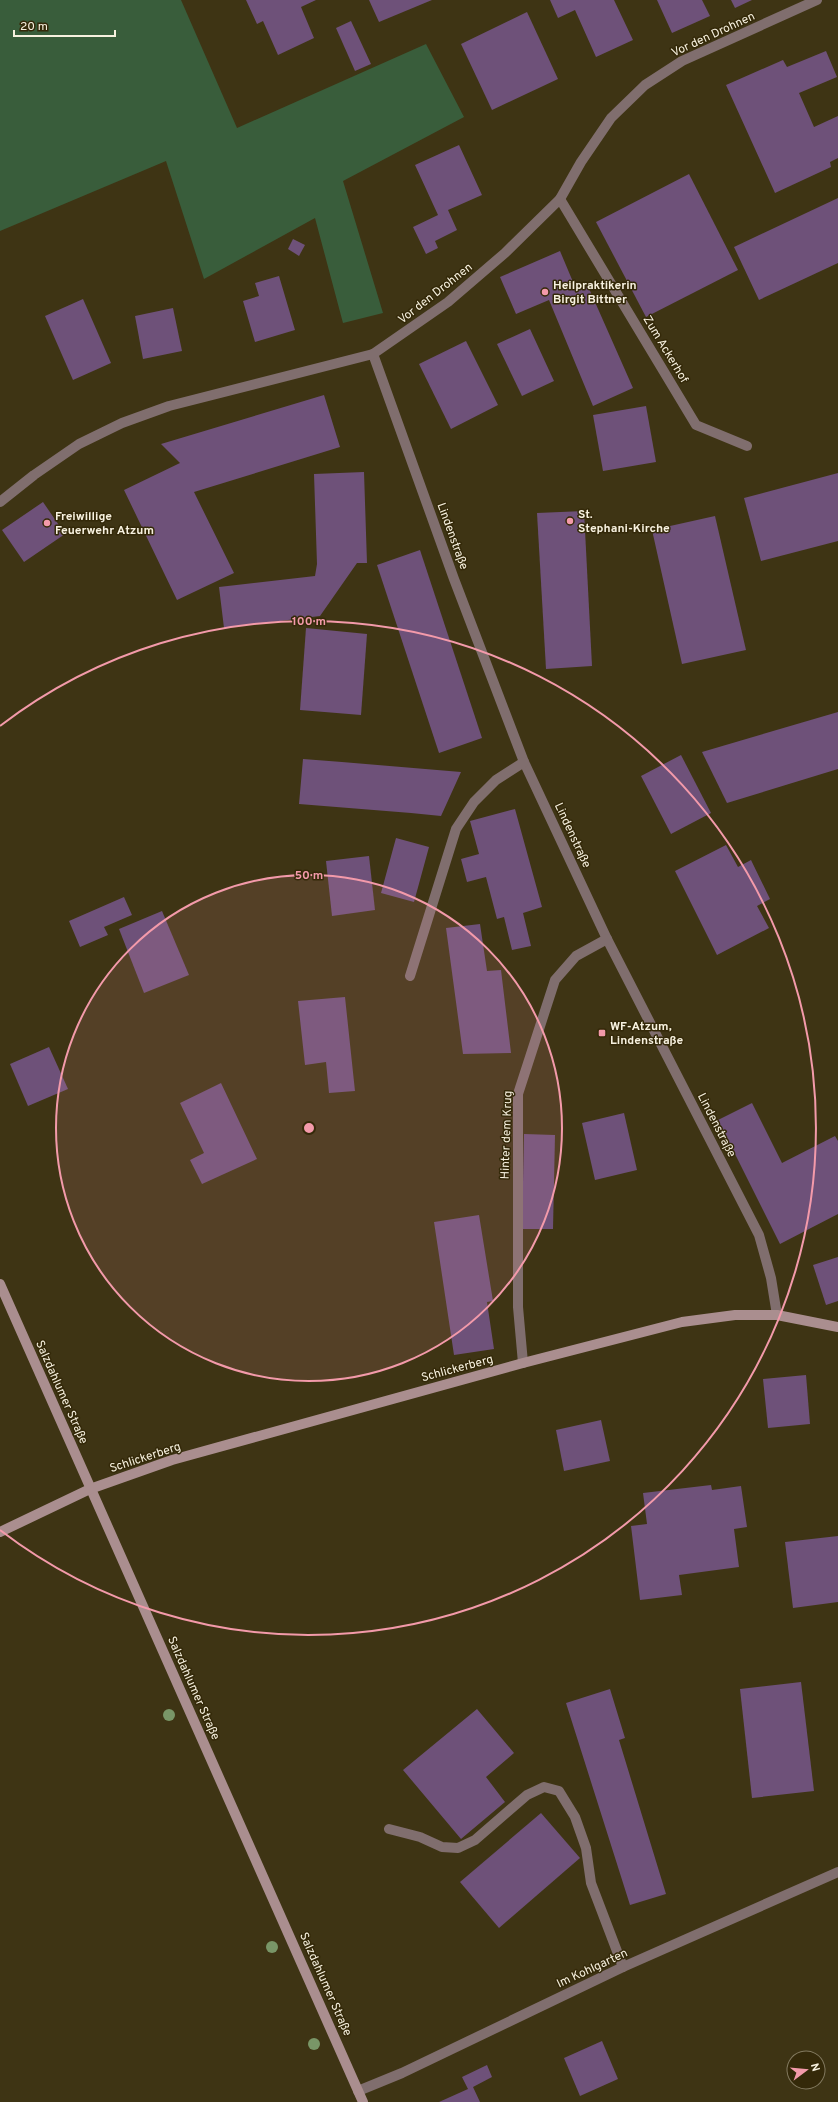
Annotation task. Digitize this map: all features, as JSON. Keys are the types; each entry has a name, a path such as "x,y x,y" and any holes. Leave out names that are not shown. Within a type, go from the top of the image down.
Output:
{"street":[{"name":"Vor den Drohnen","path":"0,502 34,475 79,444 122,423 169,406 373,354 448,302 505,253 560,199 581,162 611,118 645,86 682,61 800,3 817,0"},
{"name":"Zum Ackerhof","path":"560,199 696,425 747,446"},
{"name":"Lindenstraße","path":"373,354 454,579 524,762 607,939 759,1235 771,1278 777,1315"},
{"path":"410,976 456,829 474,802 496,780 524,762"},
{"name":"Hinter dem Krug","path":"523,1363 518,1307 518,1094 555,980 576,956 607,939"},
{"name":"Salzdahlumer Straße","path":"0,1284 363,2102"},
{"name":"Schlickerberg","path":"0,1532 90,1489 172,1460 523,1363 682,1322 735,1315 777,1315 838,1327"},
{"path":"389,1829 420,1837 442,1847 458,1848 475,1840 527,1795 544,1787 559,1791 575,1817 586,1848 591,1883 623,1967"},
{"name":"Im Kohlgarten","path":"358,2091 402,2073 623,1967 838,1872"}],"green space":[{"path":"0,0 181,0 237,128 426,44 464,117 343,181 383,313 343,323 315,218 204,279 166,161 0,231"}],"building":[{"path":"246,0 316,0 301,7 314,38 278,55 263,21 257,24"},
{"path":"369,0 432,0 379,22"},
{"path":"550,0 614,0 633,40 596,57 575,10 558,18"},
{"path":"657,0 702,0 710,16 672,33"},
{"path":"731,0 752,0 735,8"},
{"path":"527,12 558,79 492,110 461,44"},
{"path":"351,21 371,64 355,71 336,28"},
{"path":"826,51 837,77 799,93 814,127 838,116 838,158 830,162 831,167 775,193 726,85 783,60 787,67"},
{"path":"459,145 482,195 448,210 457,230 435,241 438,248 426,254 413,227 438,215 415,165"},
{"path":"689,174 738,270 646,317 596,222"},
{"path":"838,198 838,263 759,300 734,247"},
{"path":"293,239 305,245 299,256 288,249"},
{"path":"560,251 576,289 587,284 633,388 593,406 549,300 516,314 500,277"},
{"path":"279,276 295,330 255,342 243,301 259,296 255,283"},
{"path":"83,299 111,363 73,380 45,316"},
{"path":"173,308 182,351 143,359 135,316"},
{"path":"530,329 554,381 522,396 497,344"},
{"path":"466,341 498,405 451,429 419,364"},
{"path":"324,395 340,447 194,492 234,573 177,600 124,490 180,463 161,444"},
{"path":"646,406 656,462 603,471 593,415"},
{"path":"364,472 367,563 357,563 320,616 224,628 219,587 315,576 317,564 314,474"},
{"path":"838,473 838,541 761,561 744,498"},
{"path":"43,502 65,534 24,562 2,530"},
{"path":"584,511 592,666 546,669 537,513"},
{"path":"715,516 746,650 682,664 652,530"},
{"path":"420,550 482,738 439,753 377,565"},
{"path":"306,628 367,634 361,715 300,710"},
{"path":"838,712 838,769 727,803 702,752"},
{"path":"681,755 711,813 671,834 641,776"},
{"path":"303,759 461,772 441,816 299,804"},
{"path":"515,809 542,907 523,913 531,946 512,950 504,917 497,919 486,877 467,882 461,859 479,854 470,821"},
{"path":"396,838 429,847 414,902 381,893"},
{"path":"726,845 738,867 751,860 770,899 757,906 769,928 717,955 675,871"},
{"path":"369,856 375,910 332,916 326,861"},
{"path":"124,897 132,915 104,927 108,935 80,947 69,921"},
{"path":"162,911 189,975 144,993 119,929"},
{"path":"480,924 487,971 501,970 511,1053 463,1054 446,928"},
{"path":"345,997 355,1091 329,1093 326,1062 305,1065 298,1001"},
{"path":"49,1047 68,1089 28,1106 10,1064"},
{"path":"221,1083 257,1159 202,1184 190,1160 204,1153 180,1103"},
{"path":"752,1103 782,1163 835,1136 838,1141 838,1214 780,1244 718,1120"},
{"path":"624,1113 637,1170 595,1180 582,1123"},
{"path":"524,1134 555,1135 553,1229 522,1229"},
{"path":"479,1215 493,1301 487,1302 494,1349 454,1355 434,1222"},
{"path":"838,1257 838,1301 826,1305 813,1265"},
{"path":"806,1375 810,1424 768,1428 763,1379"},
{"path":"601,1420 610,1461 564,1471 556,1430"},
{"path":"711,1485 712,1490 741,1486 747,1527 734,1529 739,1567 679,1575 682,1595 640,1600 631,1526 647,1524 643,1493"},
{"path":"838,1536 838,1602 793,1608 785,1542"},
{"path":"801,1682 814,1791 752,1798 740,1689"},
{"path":"610,1689 625,1738 619,1740 666,1894 630,1905 566,1703"},
{"path":"477,1709 514,1753 486,1777 505,1802 461,1839 403,1770"},
{"path":"541,1813 580,1858 499,1928 460,1882"},
{"path":"602,2041 618,2079 580,2096 564,2058"},
{"path":"487,2065 492,2077 473,2087 480,2102 439,2102 468,2089 462,2077"}],"place":[{"name":"Heilpraktikerin Birgit Bittner","path":"545,292"},
{"name":"St. Stephani-Kirche","path":"570,521"},
{"name":"Freiwillige Feuerwehr Atzum","path":"47,523"},
{"name":"WF-Atzum, Lindenstraße","path":"602,1033"}]}
